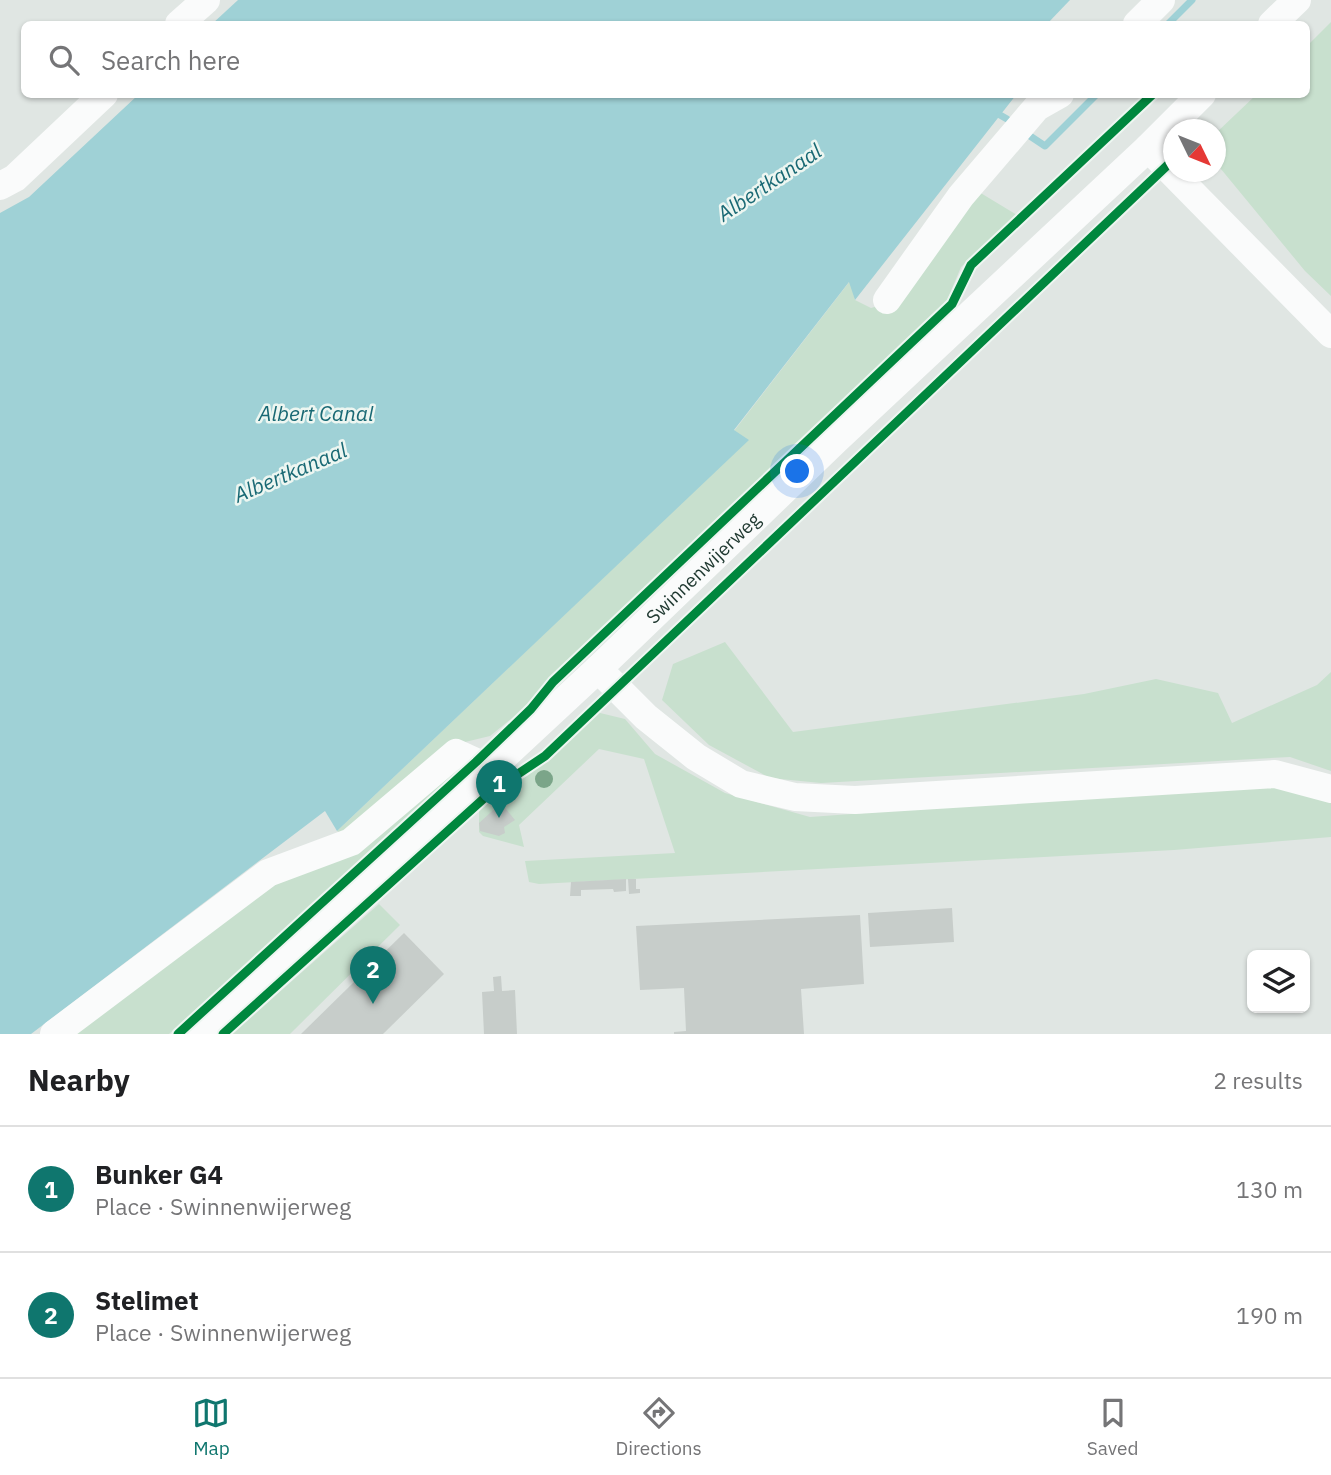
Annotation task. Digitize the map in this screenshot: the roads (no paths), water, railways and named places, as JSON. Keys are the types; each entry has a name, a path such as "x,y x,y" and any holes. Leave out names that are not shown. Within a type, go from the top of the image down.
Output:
{"street":[{"path":"182,21 206,0"},
{"path":"1140,21 1161,0"},
{"path":"1275,21 1297,0"},
{"path":"0,186 15,178 100,98"},
{"path":"887,300 961,196 1037,107 1053,98"},
{"name":"Swinnenwijerweg","path":"197,1034 370,881 598,669 846,430 1198,98"},
{"path":"1148,148 1331,334"},
{"path":"598,669 646,717 696,757 741,784 795,797 855,800 1275,774 1331,789"},
{"path":"54,1034 268,873 351,842 456,753 491,769"}],"water":[{"path":"238,0 1070,0 1050,21 215,21"},
{"name":"Albert Canal","path":"135,98 1014,98 855,300 849,282 734,430 749,440 337,831 325,811 31,1034 0,1034 0,213 29,197"}],"waterway":[{"path":"1171,21 1192,0"},
{"path":"1030,136 1045,146 1093,98"},
{"path":"1000,115 1007,119"}],"place":[{"name":"Bunker G4","path":"499,818"},
{"name":"Stelimet","path":"373,1004"}],"water label":[{"name":"Albertkanaal","path":"769,182"},
{"name":"Albertkanaal","path":"290,472"}]}
